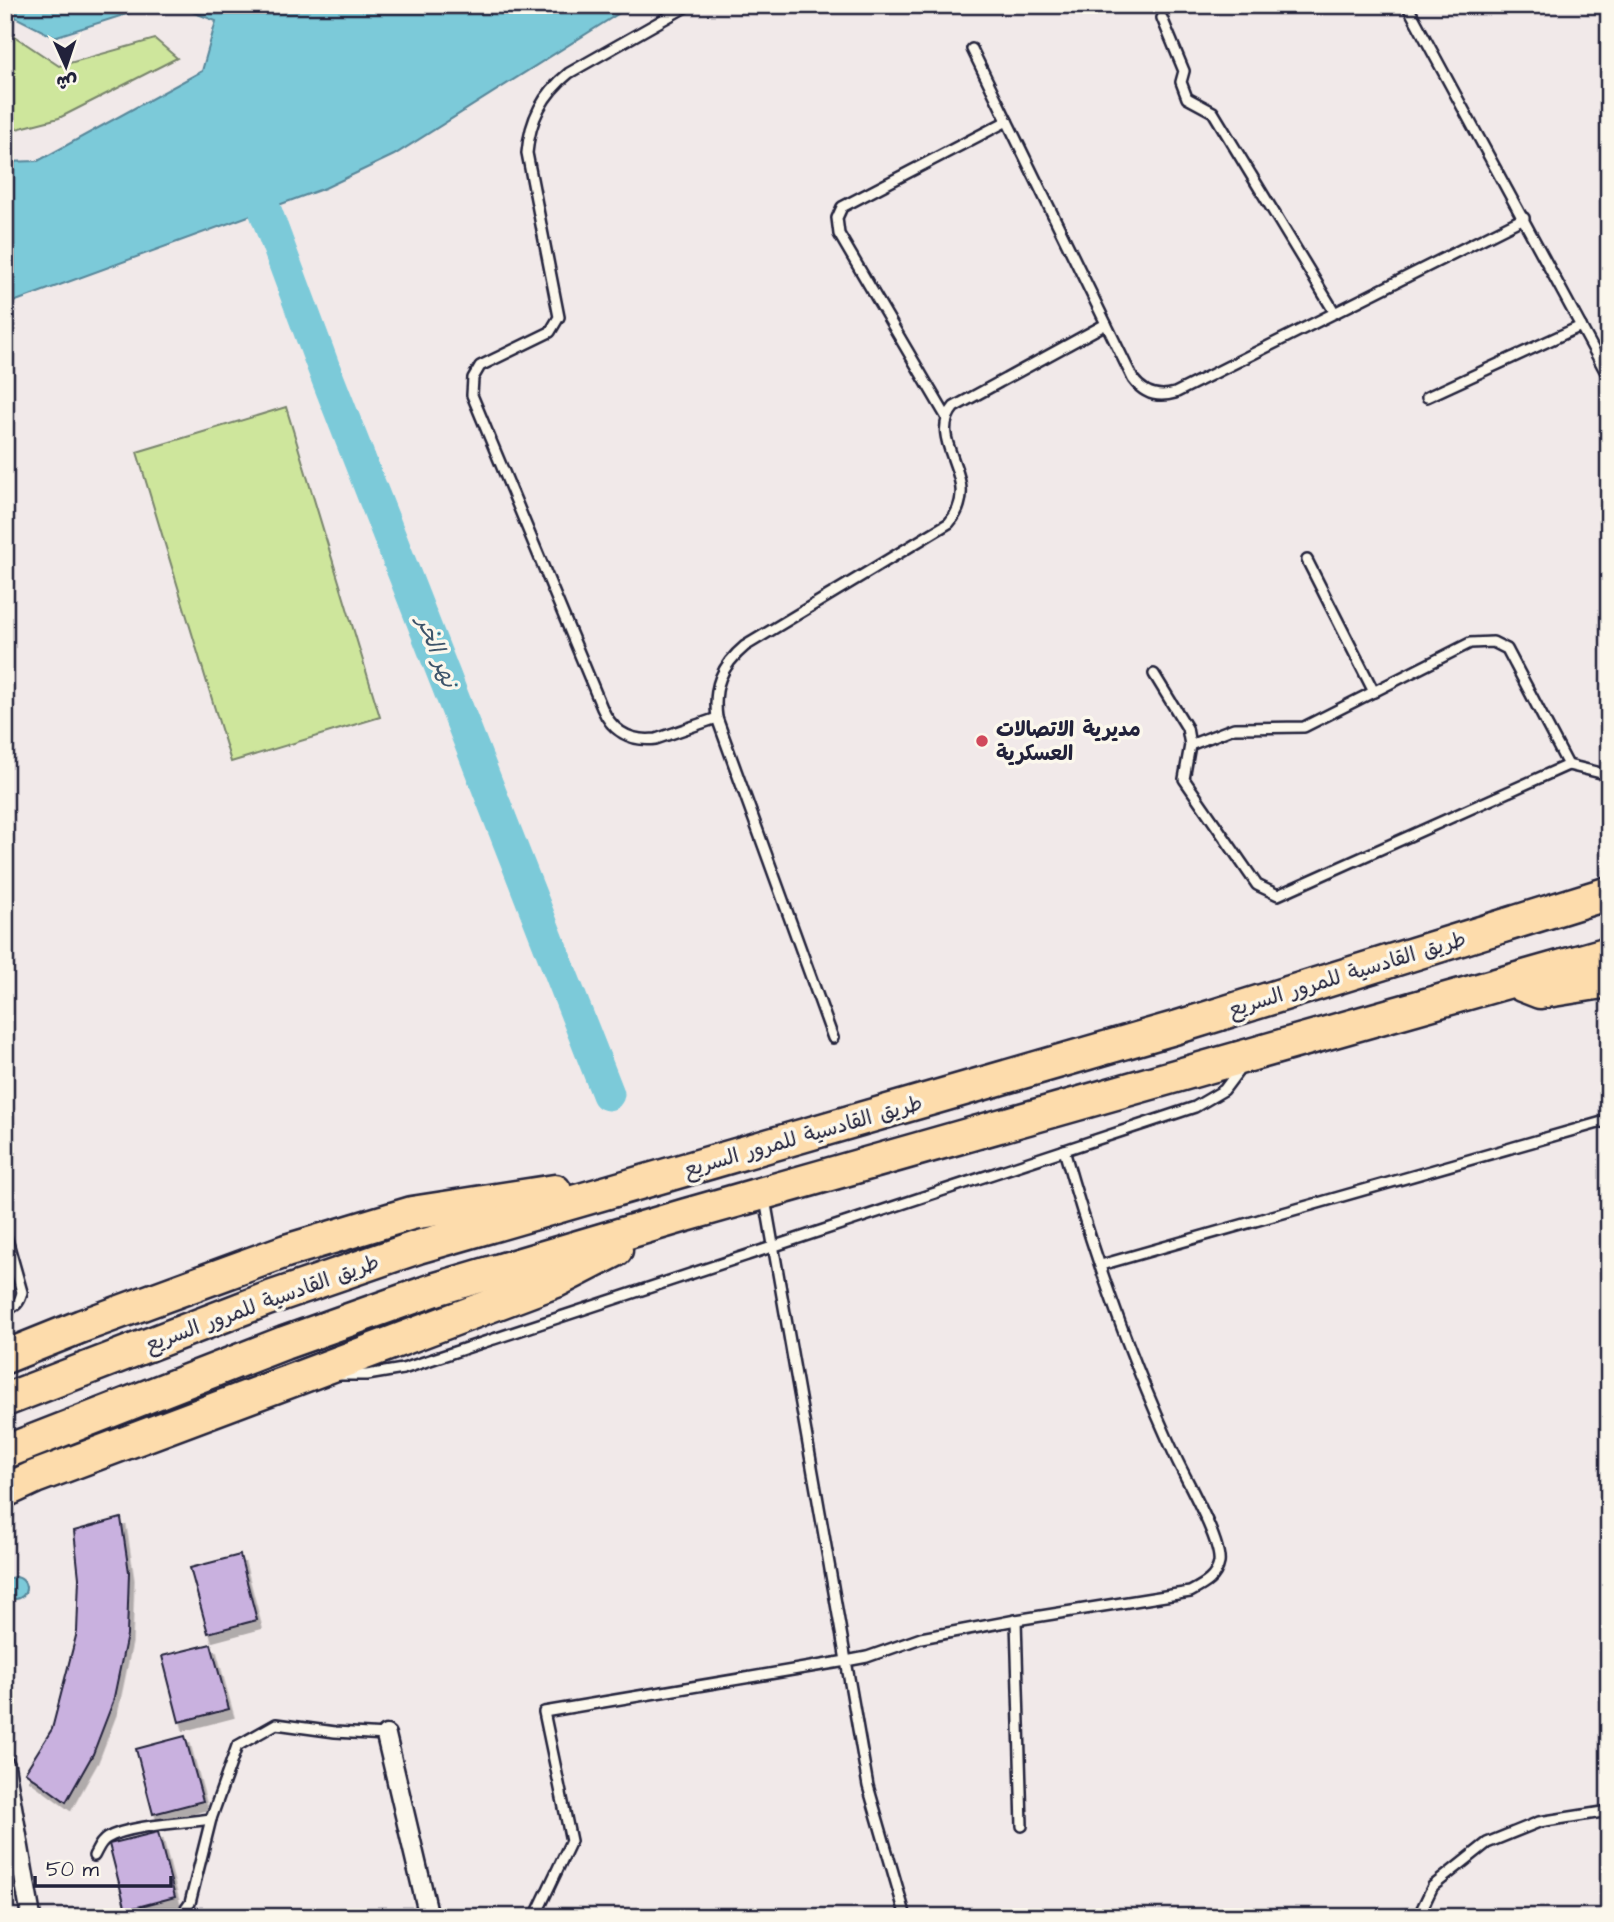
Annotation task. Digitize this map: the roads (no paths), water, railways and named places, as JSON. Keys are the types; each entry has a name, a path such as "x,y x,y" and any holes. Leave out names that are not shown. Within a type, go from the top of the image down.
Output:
{"highway":[{"name":"طريق القادسية للمرور السريع","path":"5,1400 267,1299 418,1247 1178,1027 1609,893"},
{"name":"طريق القادسية للمرور السريع","path":"5,1452 284,1343 436,1289 685,1215 1609,953"},
{"path":"1515,981 1540,992 1609,981"},
{"path":"5,1357 286,1251 412,1213 670,1174"},
{"path":"5,1491 48,1472 556,1281 685,1215"}],"street":[{"path":"386,1735 429,1917"},
{"path":"5,1766 31,1917"}],"lane":[{"path":"689,5 569,74 542,102 531,127 527,153 559,317 550,332 480,366 472,387 596,695 612,725 628,737 647,740 717,718"},
{"path":"1408,5 1609,378"},
{"path":"1162,18 1184,71 1181,82 1187,98 1213,112 1335,313"},
{"path":"972,49 1133,379 1144,391 1159,396 1175,393 1524,218"},
{"path":"947,418 839,234 838,218 842,208 1007,121"},
{"path":"833,1038 717,718 717,685 732,657 745,646 950,523 959,509 962,492 945,431 947,418 960,403 1106,324"},
{"path":"1427,397 1581,326"},
{"path":"1307,560 1374,692"},
{"path":"1190,745 1234,728 1304,727 1470,643 1493,642 1507,649 1568,765"},
{"path":"1154,674 1186,728 1190,745 1184,779 1257,885 1278,895 1568,765 1609,775"},
{"path":"314,1371 358,1376 403,1369 1205,1103 1233,1080 1247,1056"},
{"path":"1101,1265 1609,1120"},
{"path":"535,1917 571,1841 544,1713 867,1657 921,1638 1190,1592 1209,1582 1219,1563 1216,1542 1126,1342 1064,1150"},
{"path":"764,1193 868,1786 906,1917"},
{"path":"5,1232 22,1292 20,1301 5,1310"},
{"path":"1016,1620 1022,1826"},
{"path":"180,1917 190,1903 211,1819 237,1746 276,1724 386,1735"},
{"path":"1418,1917 1433,1886 1487,1843 1539,1822 1609,1811"},
{"path":"94,1856 99,1845 122,1831 211,1819"}],"water":[{"path":"5,5 155,5 54,37 5,12"},
{"path":"174,5 632,5 394,155 325,188 5,305 5,162 38,161 202,71 216,21"},
{"path":"15,1577 23,1580 26,1588 23,1596 15,1599 7,1596 4,1588 7,1580"}],"waterway":[{"name":"نهر الخر","path":"265,210 324,369 608,1094"}],"place":[{"name":"مديرية الاتصالات العسكرية","path":"982,741"}]}
